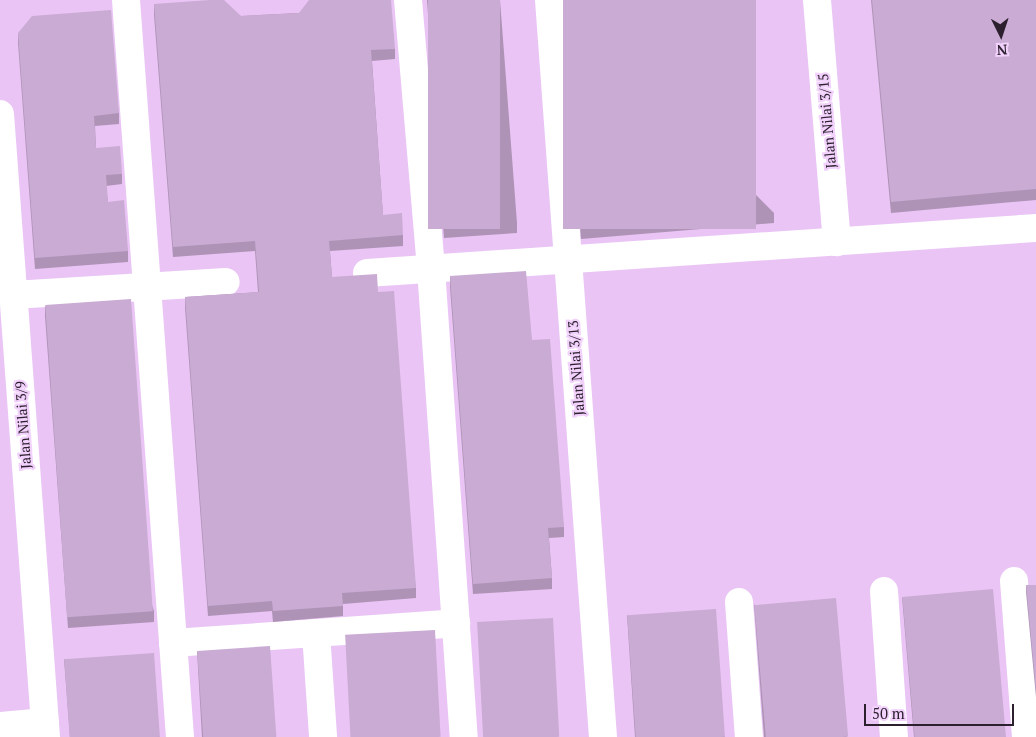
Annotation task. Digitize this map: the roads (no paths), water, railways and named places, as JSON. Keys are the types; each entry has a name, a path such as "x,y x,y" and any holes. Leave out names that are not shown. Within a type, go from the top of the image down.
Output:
{"street":[{"path":"126,0 180,737"},
{"path":"408,0 430,269 464,737"},
{"name":"Jalan Nilai 3/13","path":"549,0 604,737"},
{"name":"Jalan Nilai 3/15","path":"817,0 837,242"},
{"name":"Jalan Nilai 3/9","path":"0,114 46,730"},
{"path":"366,273 568,261 1036,228"},
{"path":"14,295 226,282"},
{"path":"1014,581 1026,737"},
{"path":"884,591 894,737"},
{"path":"739,602 749,737"},
{"path":"173,643 456,622"},
{"path":"316,633 323,737"},
{"path":"0,726 46,730"}]}
